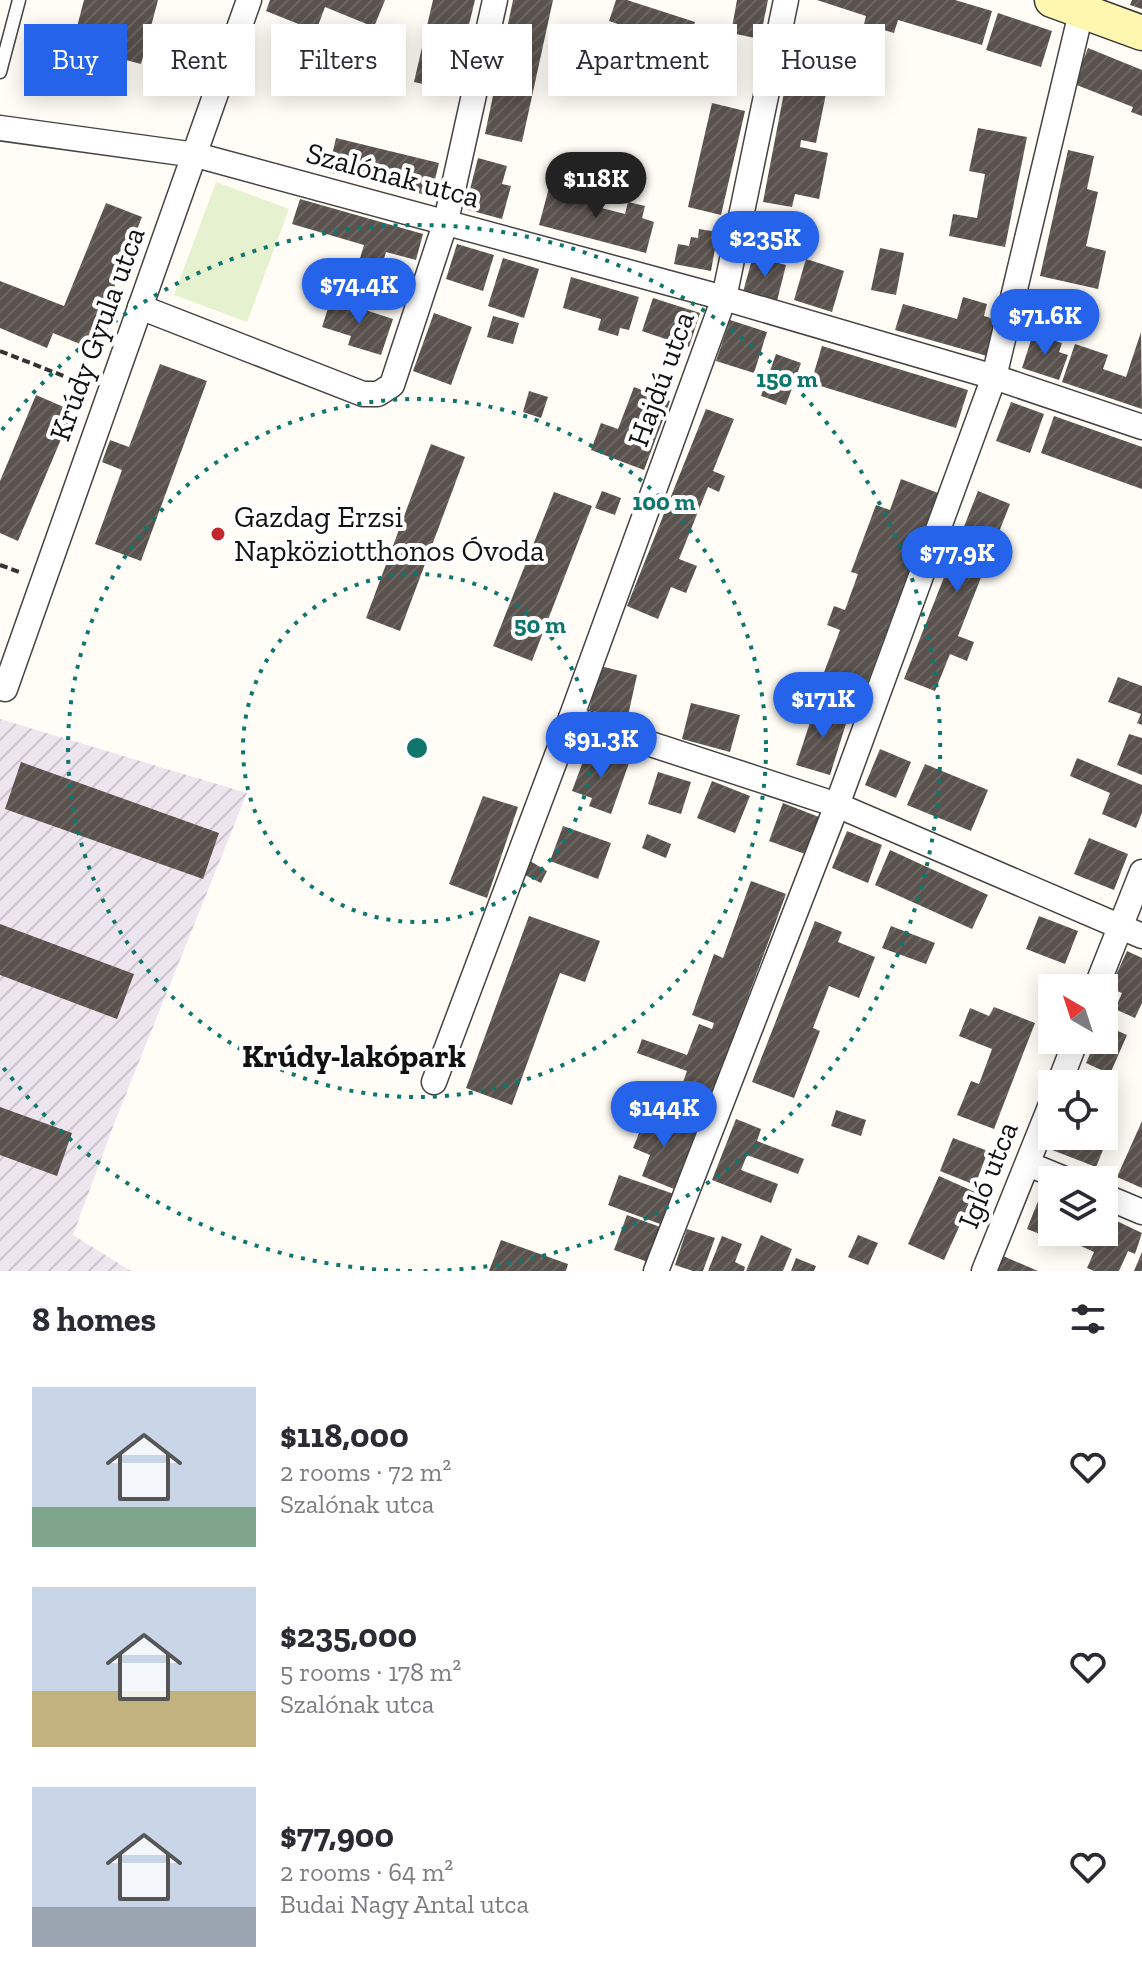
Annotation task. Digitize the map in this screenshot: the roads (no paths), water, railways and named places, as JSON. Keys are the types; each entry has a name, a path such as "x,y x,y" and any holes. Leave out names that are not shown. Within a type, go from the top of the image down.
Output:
{"street":[{"name":"Krúdy Gyula utca","path":"5,689 249,0"},
{"path":"140,307 363,394 378,394 392,385 446,221 495,0"},
{"name":"Hajdú utca","path":"434,1082 724,298 786,0"},
{"path":"656,1271 837,805 994,377 1073,3 1142,33"},
{"name":"Szalónak utca","path":"0,128 196,155 724,298 994,377 1142,427"},
{"path":"571,718 837,805 1131,932"},
{"path":"1105,974 1131,932 1142,872"},
{"name":"Igló utca","path":"984,1271 1038,1138"},
{"path":"1028,1164 1038,1168"},
{"path":"1118,1202 1142,1212"}],"lane":[{"path":"0,72 19,0"}],"place":[{"name":"Gazdag Erzsi Napköziotthonos Óvoda","path":"218,534"}],"district":[{"name":"Krúdy-lakópark","path":"354,1056"}]}
